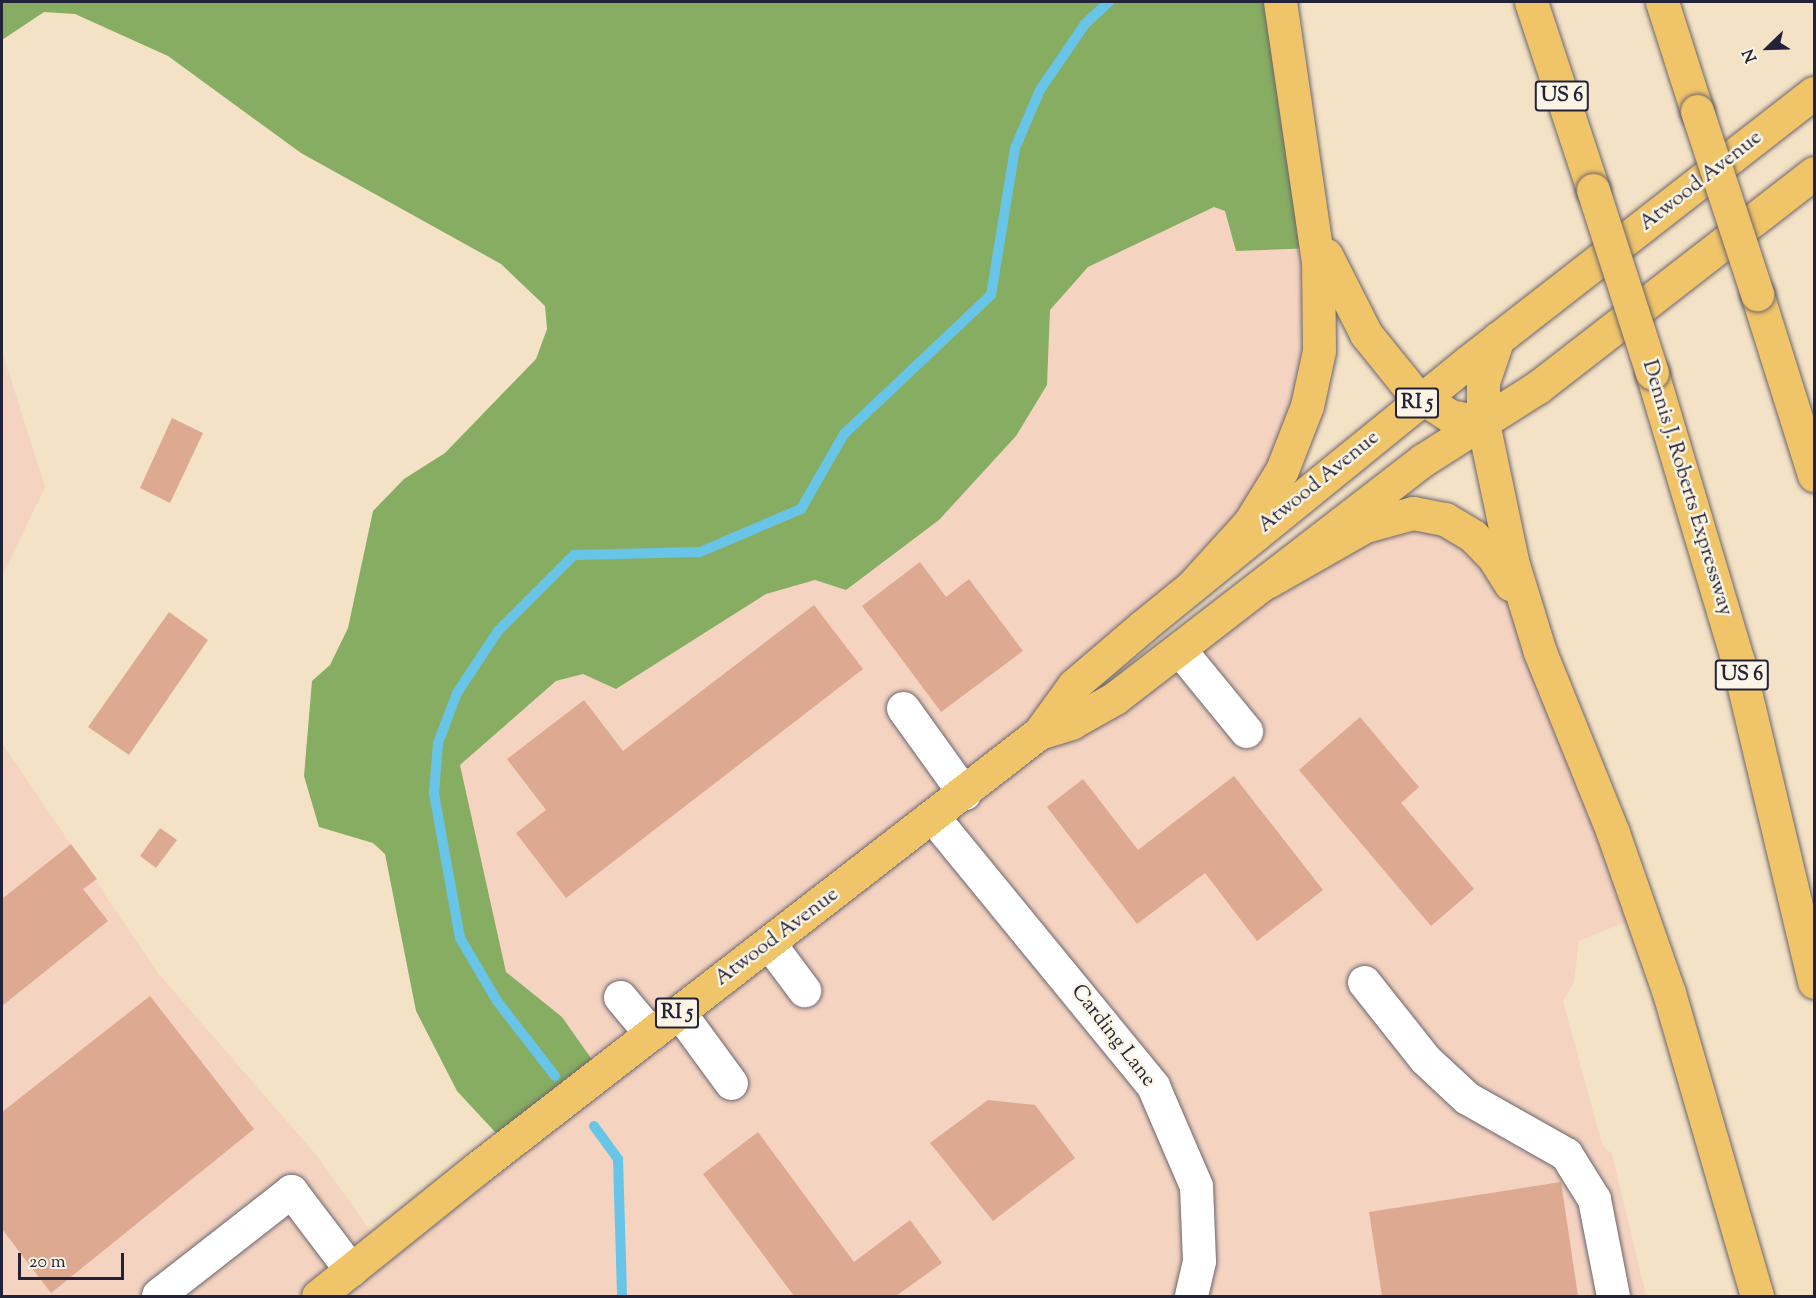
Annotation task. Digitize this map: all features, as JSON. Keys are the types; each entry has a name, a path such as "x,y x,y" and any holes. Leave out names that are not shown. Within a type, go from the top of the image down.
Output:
{"main road":[{"path":"1192,586 1238,537 1267,497 1292,450 1310,397 1319,351 1321,292 1280,2"},
{"name":"Dennis J. Roberts Expressway","path":"1531,2 1653,373 1738,662 1815,982"},
{"path":"1662,2 1815,475"},
{"name":"Atwood Avenue","path":"318,1296 679,1012 1039,734 1074,685 1192,586 1498,338 1815,93"},
{"path":"1305,170 1317,228 1343,294 1379,352 1421,400 1450,416 1483,423"},
{"name":"Atwood Avenue","path":"1039,734 1092,713 1267,582 1423,460 1538,387 1815,173"},
{"path":"1498,338 1484,382 1483,423 1508,541 1540,652"},
{"path":"1267,582 1378,521 1402,514 1434,516 1473,536 1494,558 1513,590 1540,652 1613,833 1669,993 1757,1296"}],"street":[{"path":"1179,649 1245,731"},
{"path":"903,708 964,793"},
{"name":"Carding Lane","path":"933,817 1154,1086 1186,1132 1196,1185 1199,1261 1191,1296"},
{"path":"768,944 804,990"},
{"path":"1364,982 1425,1059 1467,1098 1566,1154 1594,1199 1613,1296"},
{"path":"620,997 651,1034"},
{"path":"679,1012 731,1083"},
{"path":"158,1296 291,1191 351,1270"}],"shaded area":[{"path":"1214,207 1225,211 1236,251 1321,248 1299,438 1123,661 1079,710 1370,516 1486,537 1648,913 1579,941 1574,982 1563,1001 1602,1144 1612,1154 1646,1296 2,1296 2,743 158,973 318,1157 381,1246 595,1081 562,1017 506,972 460,765 556,681 583,674 616,689 766,594 815,580 846,590 939,520 1047,385 1050,310 1088,267"},
{"path":"2,351 45,487 2,577"}],"green space":[{"path":"2,2 1275,2 1315,248 1236,251 1225,211 1214,207 1088,267 1050,310 1047,385 1016,436 939,520 846,590 815,580 766,594 616,689 583,674 556,681 460,765 506,972 562,1017 600,1071 509,1147 457,1091 416,1011 385,854 373,843 319,827 304,776 312,681 330,665 348,628 373,511 404,479 445,453 536,359 547,329 545,306 501,264 301,153 168,56 75,14 44,12 2,40"}],"building":[{"path":"172,418 203,433 170,503 140,488"},
{"path":"920,562 946,597 969,579 1023,651 941,712 862,606"},
{"path":"814,605 863,669 566,898 516,833 546,810 507,759 584,700 623,751"},
{"path":"169,612 208,640 129,755 88,727"},
{"path":"1360,717 1419,787 1401,803 1474,889 1431,926 1299,770"},
{"path":"1234,776 1323,890 1257,941 1205,873 1137,924 1047,807 1083,779 1138,850"},
{"path":"160,828 177,840 156,868 140,856"},
{"path":"71,844 97,879 83,889 108,921 2,1006 2,899"},
{"path":"150,996 254,1129 51,1293 2,1229 2,1112"},
{"path":"988,1100 1035,1105 1075,1158 993,1221 930,1143"},
{"path":"758,1132 854,1262 910,1220 942,1263 896,1296 794,1296 703,1174"},
{"path":"1561,1182 1578,1296 1382,1296 1369,1212"}],"waterway":[{"path":"555,1076 497,1001 460,938 434,793 438,743 457,693 498,631 574,555 700,552 801,509 844,434 991,295 1015,148 1040,90 1085,24 1109,2"},
{"path":"594,1126 618,1159 622,1296"}]}
